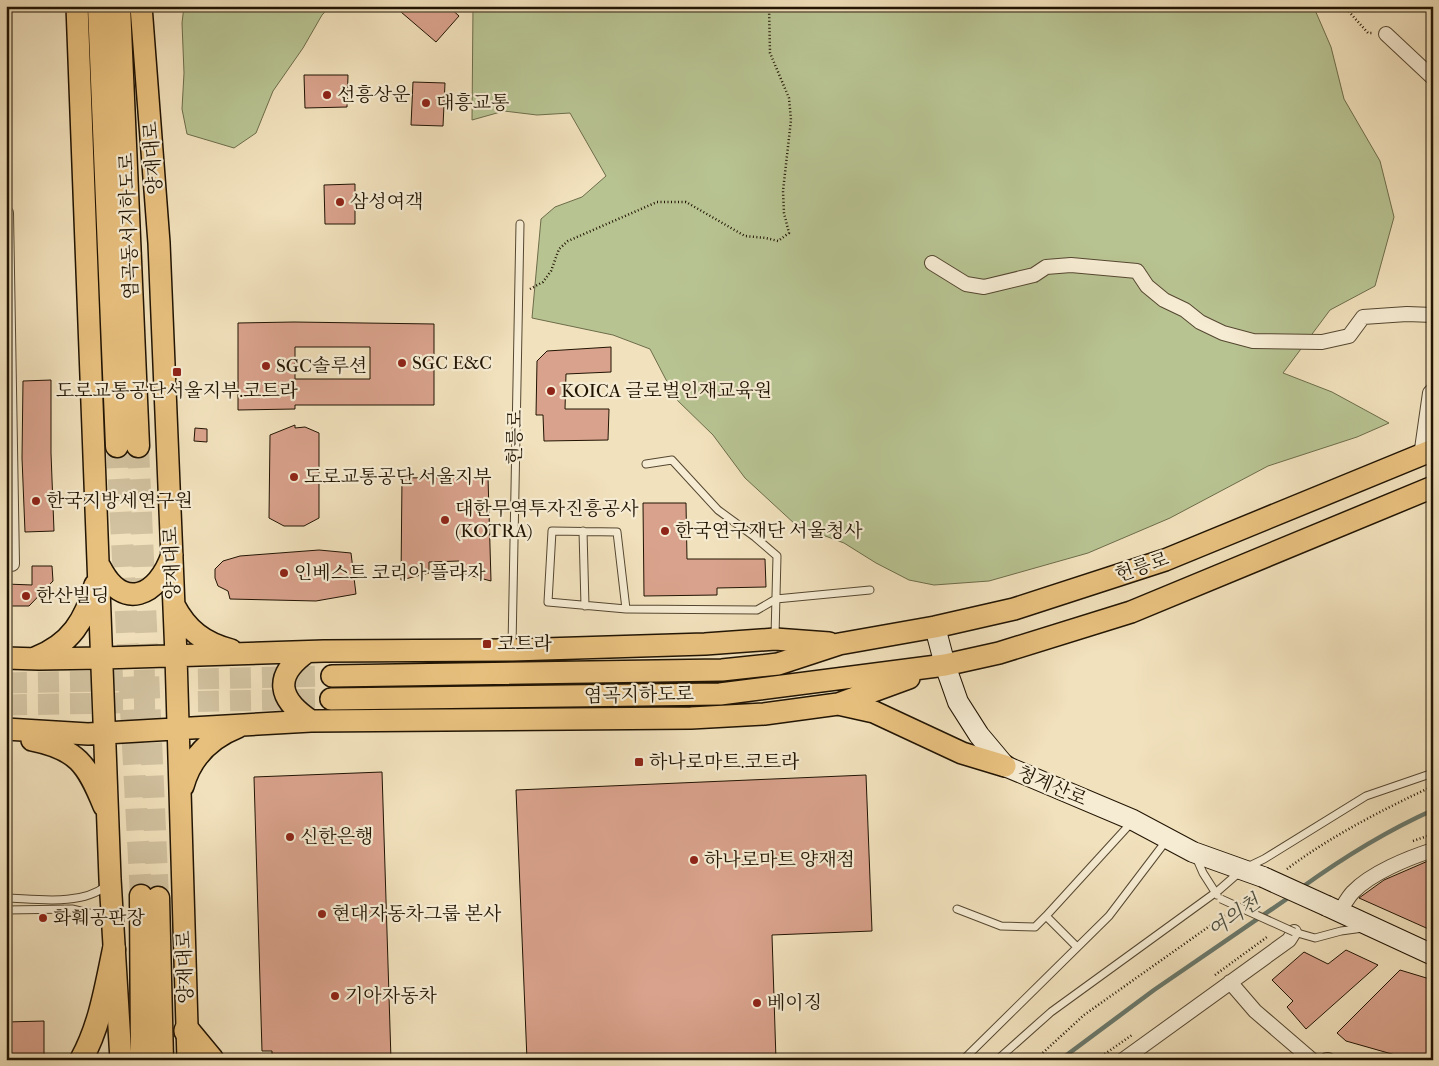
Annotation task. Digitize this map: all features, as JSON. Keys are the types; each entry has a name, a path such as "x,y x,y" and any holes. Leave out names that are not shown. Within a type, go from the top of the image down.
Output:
{"highway":[{"name":"염곡동서지하도로","path":"99,6 128,446 120,6"},
{"name":"양재대로","path":"142,1060 149,897 162,1060"},
{"path":"81,1060 94,1034 114,949"},
{"path":"187,1030 211,1060"}],"main road":[{"path":"77,6 110,848"},
{"name":"양재대로","path":"141,6 159,243 176,656 188,1060"},
{"name":"헌릉로","path":"839,644 935,627 1014,609 1165,560 1427,453"},
{"name":"헌릉로","path":"944,665 999,653 1131,612 1433,487"},
{"path":"100,567 109,582 120,591 127,595 139,594 154,584 172,555"},
{"path":"31,659 55,648 76,629 89,603 100,567"},
{"path":"174,604 184,621 203,639 224,648 250,653"},
{"name":"청계산로","path":"935,627 944,665 958,702 979,735 1005,766 1133,820 1193,852 1263,877 1433,955"},
{"path":"6,658 103,658 250,653 512,650 705,644 775,639 839,644"},
{"name":"염곡지하도로","path":"332,676 722,670 778,664 839,644"},
{"path":"307,652 290,667 283,686 289,703 311,721"},
{"path":"6,729 88,734 311,721 691,718 764,714 838,704 944,665"},
{"name":"염곡지하도로","path":"331,699 720,694 944,665"},
{"path":"838,704 874,712 962,753 1005,766"},
{"path":"180,798 191,764 201,751 224,734 250,724"},
{"path":"6,734 57,745 71,753 80,762 95,786 109,822 110,879 122,1060"}],"street":[{"path":"1386,34 1433,78"},
{"path":"6,213 9,478 12,564 6,564"},
{"path":"932,263 966,284 984,287 1034,275 1046,267 1071,265 1137,271 1147,286 1164,300 1186,310 1200,322 1223,333 1253,340 1322,342 1349,336 1363,317 1407,314 1433,316"},
{"path":"1427,453 1430,393 1433,390"},
{"path":"1334,909 1376,875 1433,850"},
{"path":"1123,1060 1289,940 1294,932"},
{"path":"1230,982 1255,1011 1312,1060"}],"lane":[{"name":"헌릉로","path":"512,650 520,224"},
{"path":"646,464 672,460 718,510 777,556 775,639"},
{"path":"626,609 617,532 552,531 548,602 626,609 757,610 776,599 870,590"},
{"path":"583,531 585,606"},
{"path":"997,1060 1051,1012 1214,893 1242,869 1264,859 1366,796 1433,773"},
{"path":"958,908 1001,926 1034,927 1133,820"},
{"path":"963,1060 1109,916 1168,838"},
{"path":"1193,852 1214,893 1294,932 1315,938 1341,931 1374,927"},
{"path":"6,898 82,898 106,887 110,879"},
{"path":"6,910 72,909 106,916 113,920"},
{"path":"1046,916 1077,947"}],"path":[{"path":"518,295 543,282 552,271 559,249 568,241 657,202 686,202 745,236 778,241 789,232 784,213 782,191 791,113 789,98 770,52 769,6"},
{"path":"1344,6 1368,33 1386,34"}],"green space":[{"path":"184,6 331,6 322,15 303,48 273,91 256,133 234,148 187,134 182,109 184,73 182,23"},
{"path":"473,6 1311,6 1315,10 1331,47 1344,99 1380,161 1394,217 1375,286 1330,310 1283,373 1332,392 1389,423 1357,437 1268,466 1170,518 1088,553 989,581 934,585 909,580 876,563 844,543 796,525 745,478 713,435 676,399 650,349 613,335 532,318 541,219 555,207 582,197 606,176 570,113 537,115 504,111 472,120"}],"building":[{"path":"394,6 448,6 459,16 436,42"},
{"path":"304,75 348,75 347,107 305,108"},
{"path":"413,82 445,83 443,126 411,125"},
{"path":"355,184 355,224 325,224 324,185"},
{"name":"SGC E&C","path":"238,323 434,324 434,405 295,405 295,409 238,410","holes":["295,347 370,347 370,379 295,379"]},
{"name":"KOICA 글로벌인재교육원","path":"611,347 611,372 566,374 565,409 609,409 608,440 544,441 543,415 536,415 537,361 547,351"},
{"path":"51,380 54,531 25,532 22,458 23,381"},
{"name":"도로교통공단 서울지부","path":"295,425 295,428 305,427 319,433 319,518 304,526 284,526 269,518 270,435"},
{"path":"195,428 207,429 207,442 194,441"},
{"name":"대한무역투자진흥공사 (KOTRA)","path":"488,477 491,581 461,573 459,561 429,562 429,573 401,580 402,478"},
{"name":"한국연구재단 서울청사","path":"643,503 686,503 687,559 765,559 766,587 717,588 717,595 644,596"},
{"name":"인베스트 코리아 플라자","path":"319,550 351,553 356,594 316,601 230,599 228,591 218,586 215,578 215,569 223,561 240,556"},
{"name":"한산빌딩","path":"32,566 52,566 53,581 29,606 6,606 6,584 32,585"},
{"name":"현대자동차그룹 본사","path":"382,772 391,1060 272,1060 272,1051 262,1051 254,777"},
{"name":"하나로마트 양재점","path":"866,775 872,931 772,935 776,1060 527,1060 516,790"},
{"path":"1428,861 1433,862 1433,931 1359,898 1384,880"},
{"path":"1346,950 1378,965 1306,1029 1287,1007 1293,1001 1272,980 1304,952 1328,964"},
{"path":"1400,970 1433,980 1433,1060 1413,1060 1346,1041 1337,1033"},
{"path":"44,1021 44,1060 6,1060 6,1022"}],"waterway":[{"name":"여의천","path":"1301,888 1365,846 1433,810"},
{"name":"여의천","path":"1060,1060 1154,990 1291,896"}],"tunnel":[{"path":"117,446 141,896"},
{"path":"138,446 158,898"},
{"path":"6,683 332,676"},
{"path":"6,705 331,699"}],"place":[{"name":"선흥상운","path":"327,95"},
{"name":"대흥교통","path":"426,103"},
{"name":"삼성여객","path":"340,202"},
{"name":"SGC E&C","path":"402,363"},
{"name":"SGC솔루션","path":"266,366"},
{"name":"도로교통공단서울지부.코트라","path":"177,372"},
{"name":"KOICA 글로벌인재교육원","path":"551,391"},
{"name":"도로교통공단 서울지부","path":"294,477"},
{"name":"한국지방세연구원","path":"36,501"},
{"name":"대한무역투자진흥공사 (KOTRA)","path":"445,520"},
{"name":"한국연구재단 서울청사","path":"665,531"},
{"name":"인베스트 코리아 플라자","path":"284,573"},
{"name":"한산빌딩","path":"26,596"},
{"name":"코트라","path":"487,644"},
{"name":"하나로마트.코트라","path":"639,762"},
{"name":"신한은행","path":"290,837"},
{"name":"하나로마트 양재점","path":"694,860"},
{"name":"현대자동차그룹 본사","path":"322,914"},
{"name":"화훼공판장","path":"43,918"},
{"name":"기아자동차","path":"335,996"},
{"name":"베이징","path":"757,1003"}]}
